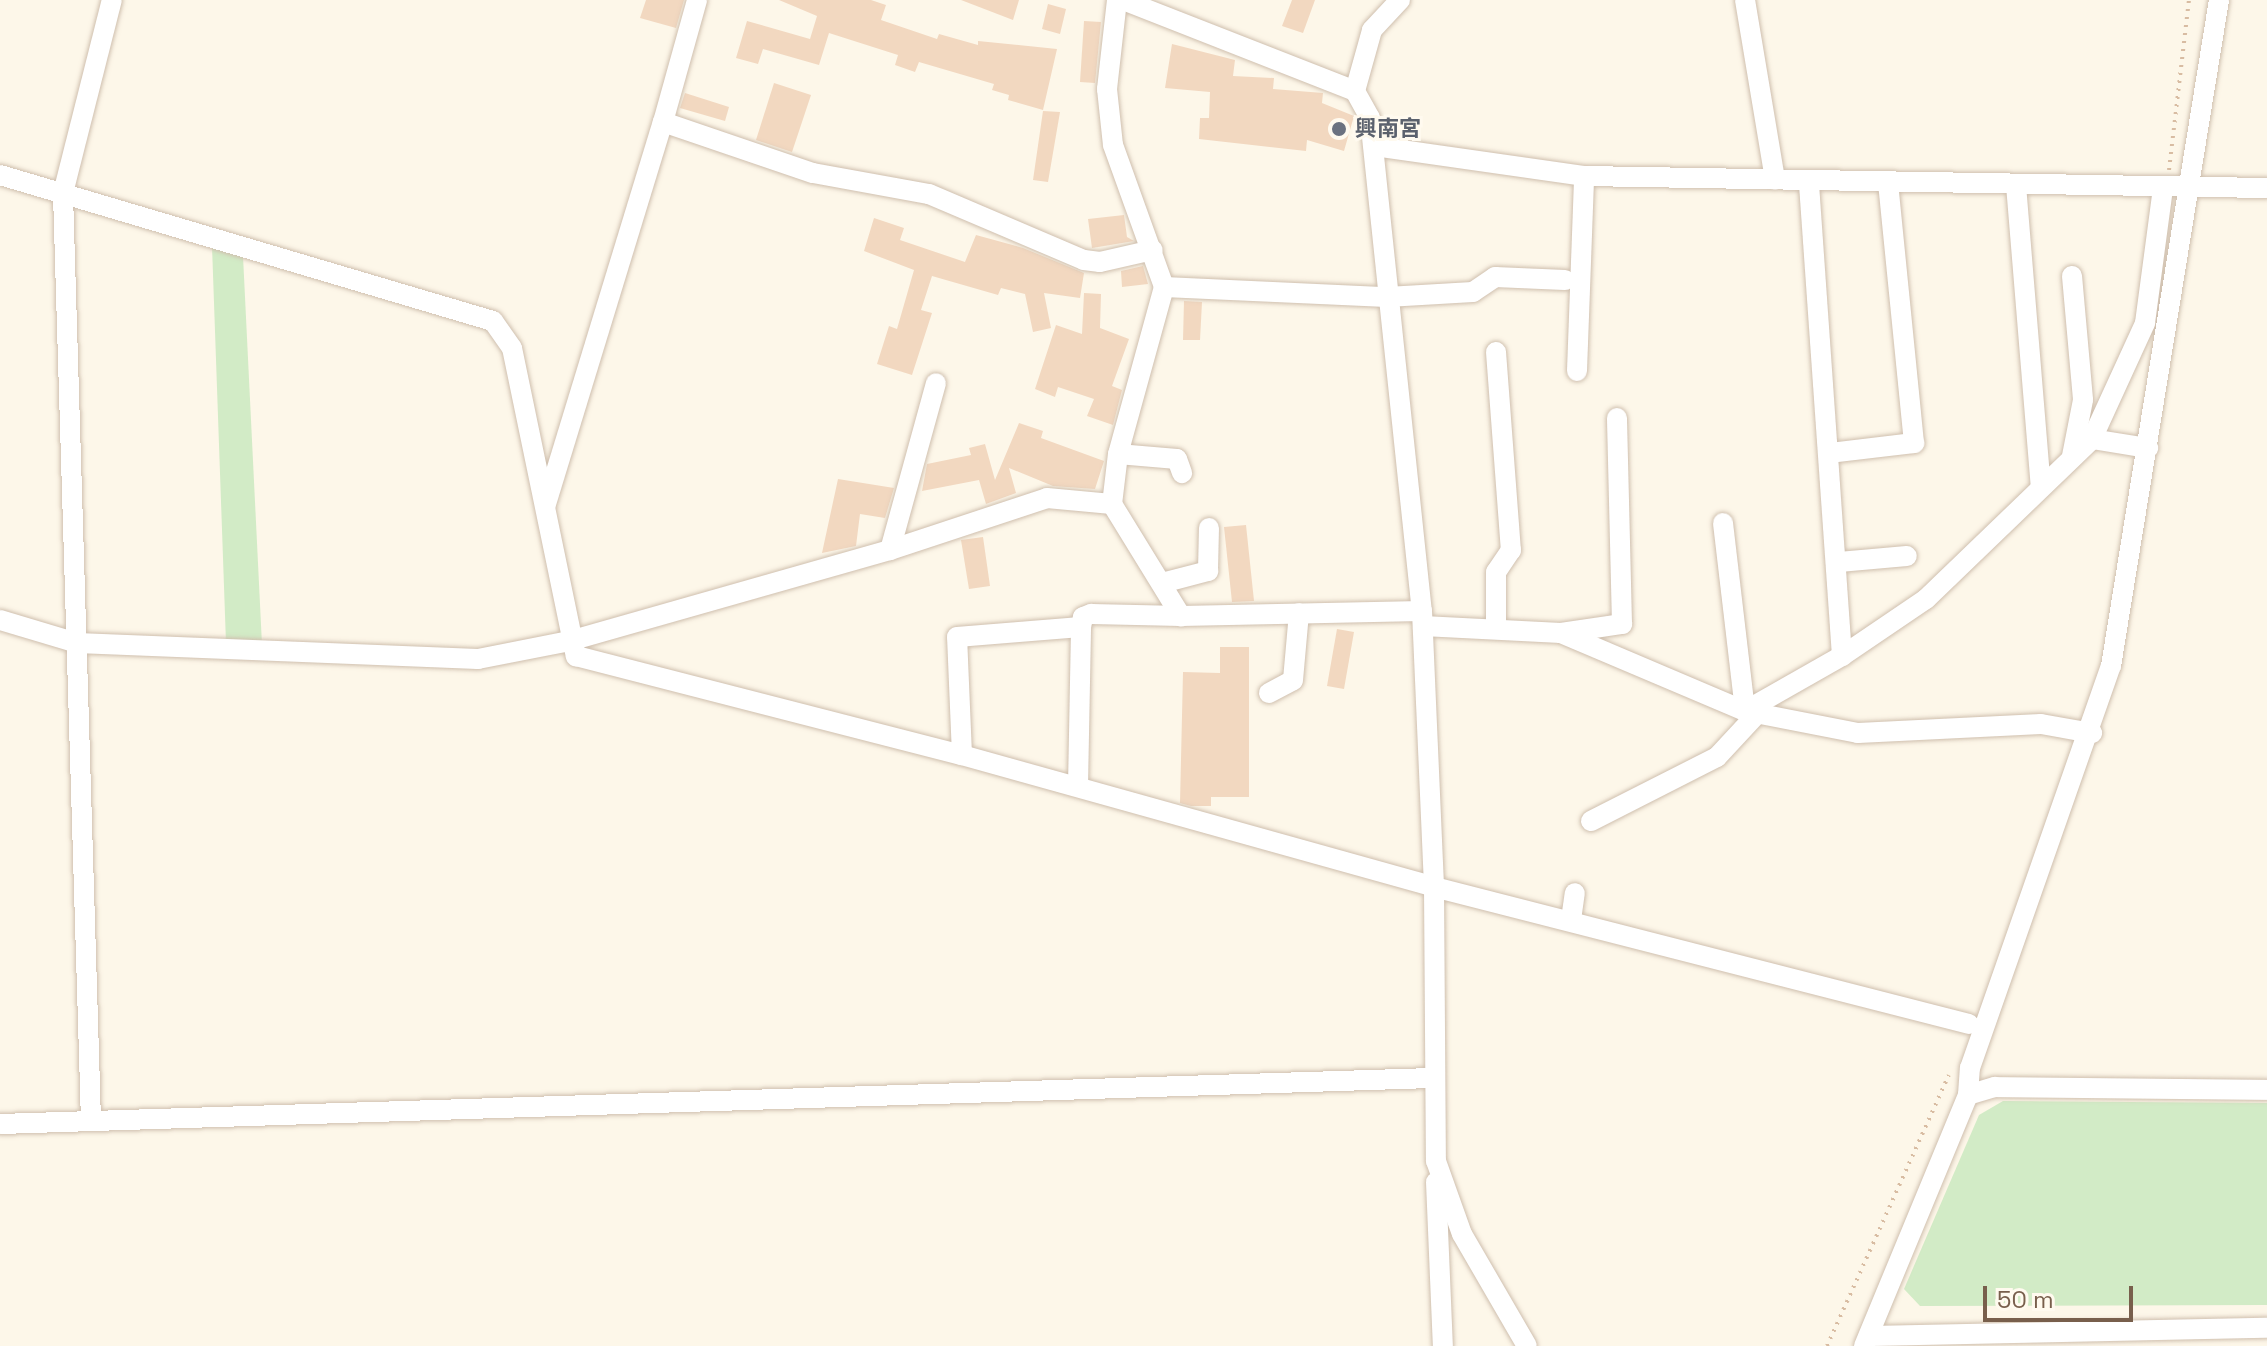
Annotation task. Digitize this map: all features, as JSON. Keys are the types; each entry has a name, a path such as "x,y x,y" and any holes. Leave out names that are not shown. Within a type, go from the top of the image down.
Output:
{"street":[{"path":"91,1121 63,193 112,0"},
{"path":"546,504 663,122 697,0"},
{"path":"1181,616 1112,504 1118,454 1164,287 1113,145 1107,89 1120,0 1355,91 1365,102 1374,146 1422,619 1434,887 1432,1078 1443,1346"},
{"path":"1355,91 1372,30 1400,0"},
{"path":"1745,0 1775,180"},
{"path":"2219,0 2193,187 2111,666 2092,733 1970,1068 1968,1095 1866,1341 2267,1328"},
{"path":"663,122 813,173 929,194 1084,260 1100,262 1153,250"},
{"path":"1374,146 1584,176 2267,188"},
{"path":"0,175 493,321 512,348 546,504 570,641 576,656 1078,786 1434,887 1969,1024"},
{"path":"1577,371 1584,176"},
{"path":"1809,181 1839,562 1842,656"},
{"path":"1830,453 1914,443 1888,182"},
{"path":"2016,185 2041,486"},
{"path":"1591,821 1717,757 1751,712 1926,599 2092,439 2145,323 2165,188"},
{"path":"2072,276 2083,400 2072,456"},
{"path":"1164,287 1387,297 1473,292 1495,277 1565,280"},
{"path":"1496,352 1511,550 1496,572 1496,626"},
{"path":"890,550 936,383"},
{"path":"1078,786 1081,627 1083,617 1091,614 1181,616 1299,613 1422,619 1561,633 1622,624 1617,418"},
{"path":"2092,439 2148,448"},
{"path":"1118,454 1177,459 1182,473"},
{"path":"0,620 77,643 478,659 570,641 890,550 1047,498 1112,504"},
{"path":"1723,523 1751,712"},
{"path":"1162,583 1208,571 1209,528"},
{"path":"1839,562 1907,556"},
{"path":"1269,693 1293,680 1299,613"},
{"path":"962,755 957,637 1081,627"},
{"path":"1561,633 1751,712 1858,733 2041,724 2092,733"},
{"path":"1571,920 1575,893"},
{"path":"0,1124 1432,1078"},
{"path":"1968,1095 1995,1087 2267,1090"},
{"path":"1436,1161 1462,1234 1527,1346"}],"path":[{"path":"2165,188 2189,0"},
{"path":"1827,1346 1953,1064"}],"green space":[{"path":"212,246 243,256 262,645 226,643"},
{"path":"2003,1101 2267,1103 2267,1305 1920,1306 1904,1289 1979,1115"}],"building":[{"path":"646,0 684,0 676,28 640,18"},
{"path":"779,0 871,0 886,5 881,20 937,39 939,34 978,45 978,41 1057,49 1043,110 1008,100 1009,95 992,90 994,84 919,62 915,72 895,65 898,55 829,33 819,65 763,49 758,64 736,58 747,21 810,39 817,16"},
{"path":"961,0 1019,0 1013,20"},
{"path":"1292,0 1315,0 1303,33 1282,26"},
{"path":"1048,4 1066,9 1060,34 1042,29"},
{"path":"1084,21 1101,22 1095,83 1080,82"},
{"path":"1172,44 1235,60 1233,76 1274,78 1273,89 1323,93 1322,103 1354,116 1344,151 1307,140 1306,151 1199,139 1200,118 1209,118 1210,92 1165,88"},
{"path":"774,83 811,95 792,152 756,140"},
{"path":"685,93 729,107 725,121 680,108"},
{"path":"1043,111 1060,112 1048,182 1033,180"},
{"path":"1124,215 1127,237 1134,241 1092,248 1088,219"},
{"path":"874,218 904,228 900,240 965,262 976,235 1023,248 1084,273 1080,298 1044,293 1051,328 1033,332 1025,294 1001,288 998,295 932,276 921,310 932,313 912,375 877,364 889,326 897,329 914,270 864,251"},
{"path":"1143,266 1148,284 1122,287 1121,271"},
{"path":"1084,293 1101,294 1100,328 1129,339 1112,386 1122,390 1113,425 1087,416 1094,399 1058,387 1055,397 1035,389 1056,325 1082,334"},
{"path":"1184,301 1202,302 1200,340 1183,340"},
{"path":"1019,423 1043,431 1041,438 1104,461 1095,489 1053,486 1009,468 1016,493 986,504 979,480 922,491 927,464 971,455 969,448 985,444 995,480"},
{"path":"838,479 894,488 885,518 860,514 856,546 822,553"},
{"path":"1246,525 1254,601 1232,602 1224,527"},
{"path":"983,537 990,586 969,589 961,540"},
{"path":"1337,629 1354,632 1344,689 1327,686"},
{"path":"1220,647 1249,647 1249,797 1211,797 1211,806 1191,806 1180,803 1183,672 1220,673"}],"place":[{"name":"興南宮","path":"1339,129"}]}
